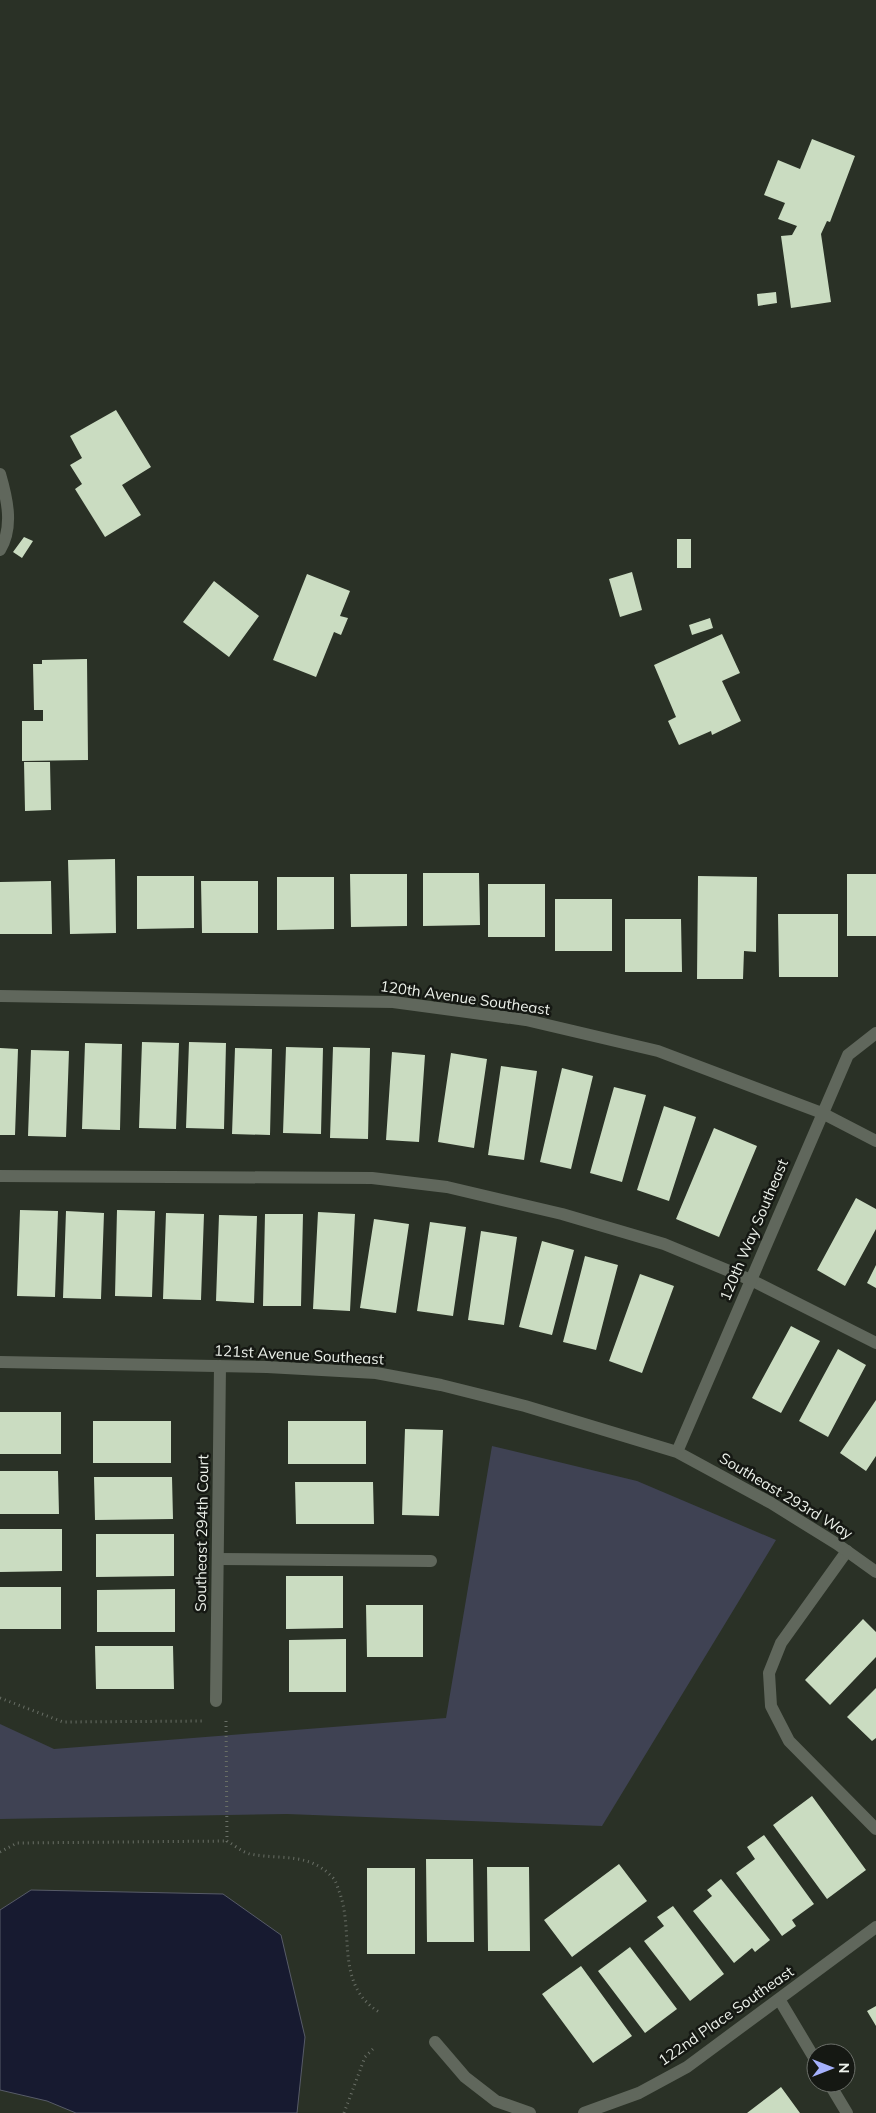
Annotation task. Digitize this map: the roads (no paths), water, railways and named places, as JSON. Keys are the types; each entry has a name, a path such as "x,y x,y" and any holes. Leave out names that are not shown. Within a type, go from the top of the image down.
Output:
{"street":[{"path":"0,474 8,501 7,539 0,550"},
{"name":"120th Avenue Southeast","path":"0,996 393,1002 526,1020 658,1051 822,1113 876,1141"},
{"name":"120th Way Southeast","path":"677,1452 848,1054 876,1033"},
{"path":"0,1176 372,1178 447,1187 562,1214 664,1244 751,1280 876,1343"},
{"name":"121st Avenue Southeast","path":"0,1362 220,1366 376,1373 441,1385 525,1406 677,1452"},
{"name":"Southeast 294th Court","path":"216,1701 220,1366"},
{"name":"Southeast 293rd Way","path":"677,1452 771,1503 847,1551 876,1572"},
{"path":"847,1551 782,1643 768,1673 771,1706 789,1741 876,1829"},
{"path":"218,1559 431,1561"},
{"name":"122nd Place Southeast","path":"584,2113 639,2094 686,2067 876,1927"},
{"path":"779,1999 806,2044"},
{"path":"435,2042 465,2077 496,2101 530,2113"},
{"path":"835,2093 847,2113"}]}
